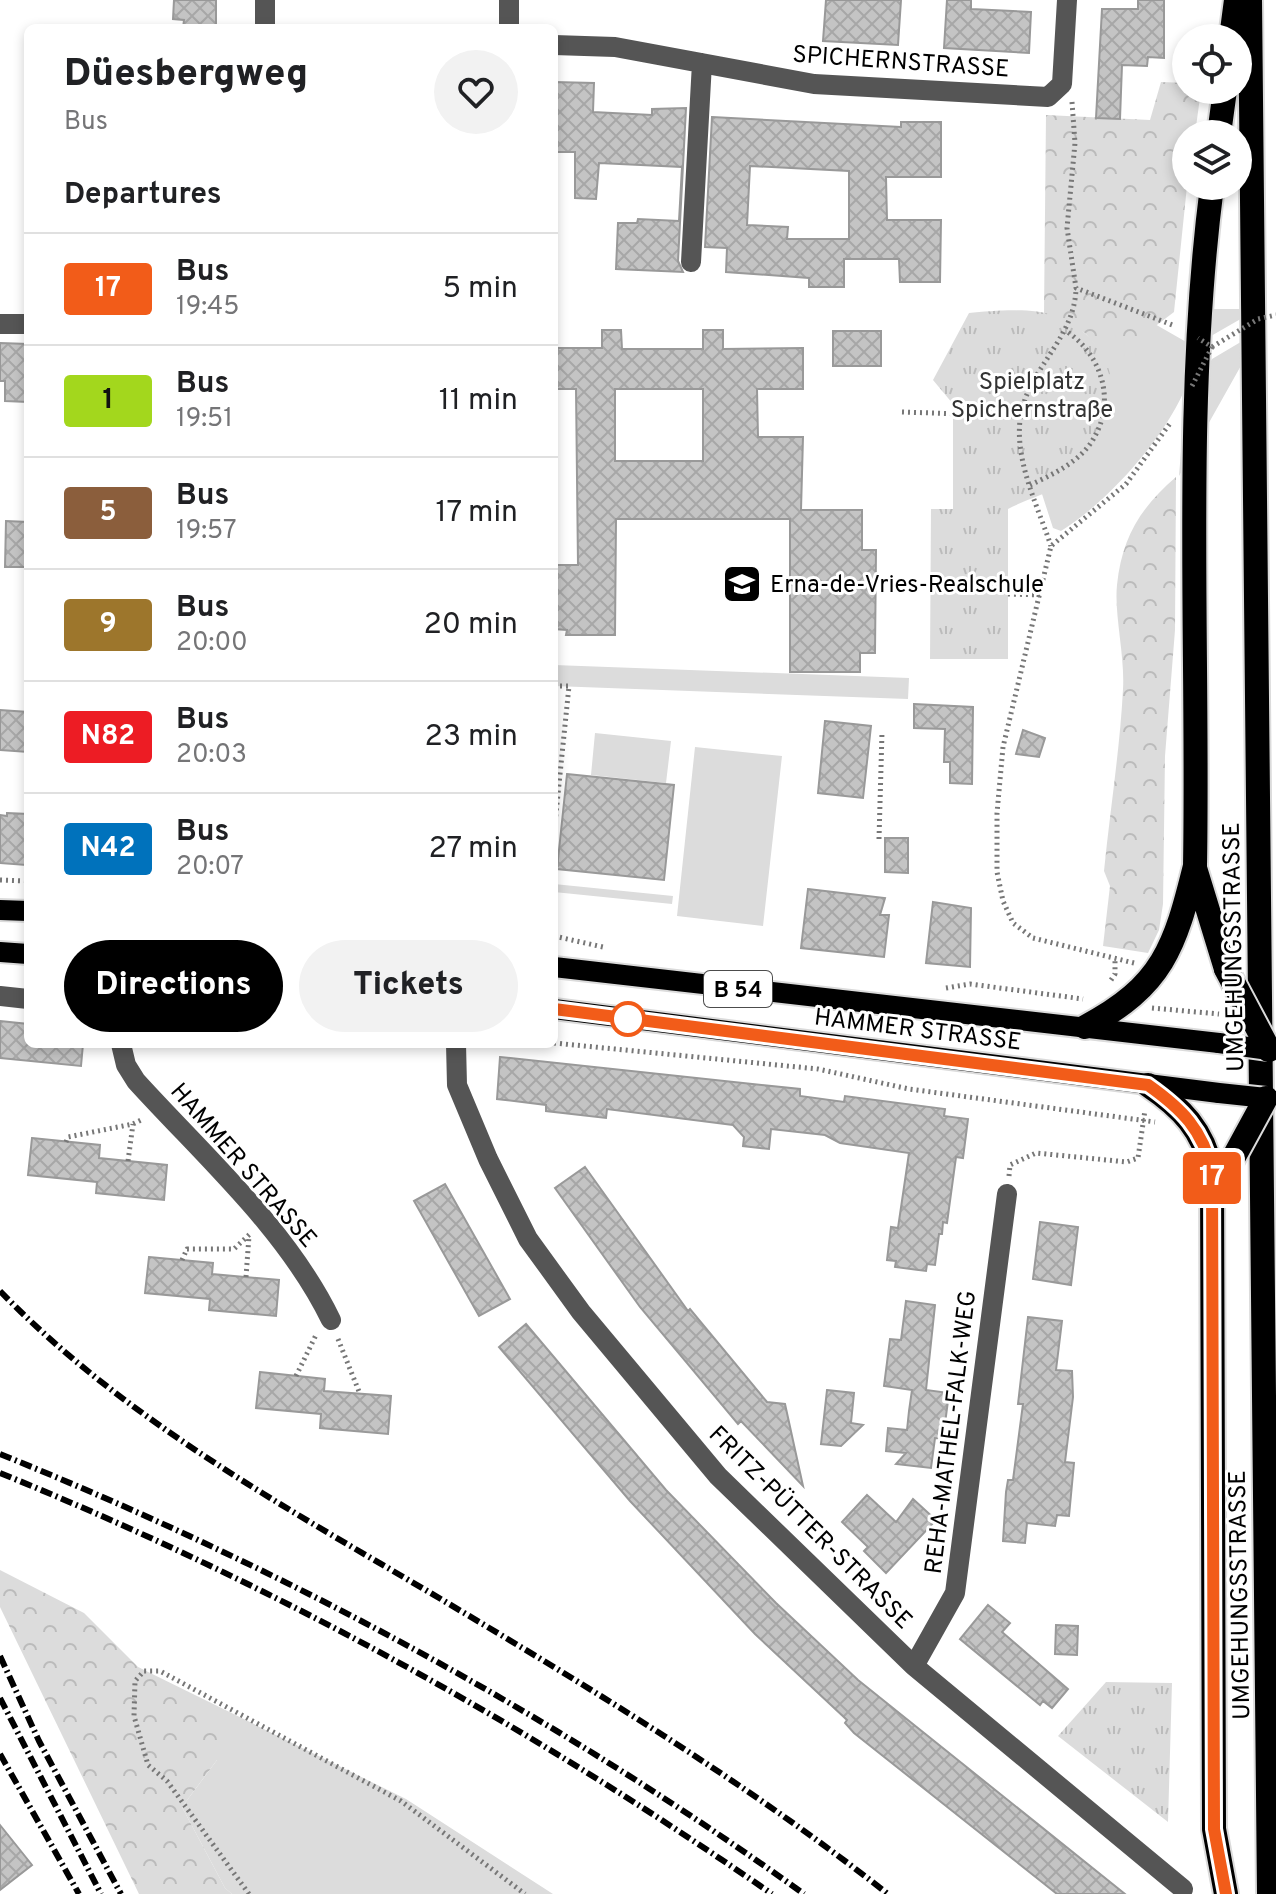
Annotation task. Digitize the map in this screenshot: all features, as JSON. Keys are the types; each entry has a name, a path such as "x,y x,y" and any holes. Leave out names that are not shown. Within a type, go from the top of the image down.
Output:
{"highway":[{"path":"1233,24 1236,0"},
{"name":"UMGEHUNGSSTRASSE","path":"1250,0 1269,1894"},
{"path":"1085,1027 1121,1004 1155,971 1178,933 1195,866 1197,417 1202,262 1210,200"},
{"path":"1195,866 1226,969 1274,1054"},
{"path":"1148,1085 1180,1109 1196,1128 1207,1146 1212,1171 1214,1829 1226,1894"},
{"path":"1211,1211 1224,1175 1273,1094"}],"main road":[{"path":"0,910 24,911"},
{"path":"0,952 24,954"},
{"name":"HAMMER STRASSE","path":"558,967 1219,1043 1274,1054"},
{"name":"HAMMER STRASSE","path":"558,1010 1148,1085 1219,1093 1273,1094"}],"street":[{"path":"265,0 265,24"},
{"path":"509,0 509,24"},
{"path":"1062,84 1067,0"},
{"name":"SPICHERNSTRASSE","path":"558,45 615,47 814,84 1048,97 1062,84"},
{"path":"691,262 702,63"},
{"path":"0,324 24,324"},
{"path":"0,996 24,999"},
{"name":"HAMMER STRASSE","path":"122,1048 126,1065 255,1228 313,1283 331,1320"},
{"name":"FRITZ-PÜTTER-STRASSE","path":"456,1048 457,1085 488,1159 528,1239 581,1312 718,1476 914,1666 1183,1889"},
{"name":"REHA-MATHEL-FALK-WEG","path":"914,1666 955,1593 1007,1194"}],"path":[{"path":"1062,84 1075,108 1067,228 1076,288 1075,307 1066,331 1022,407 1021,453 1051,546 1003,747 997,813 997,872 1003,901 1013,923 1033,938 1155,971 1164,981 1159,1009 1219,1014"},
{"path":"1076,288 1170,323"},
{"path":"1192,386 1212,347 1258,319 1276,315"},
{"path":"1030,485 1055,474 1077,458 1095,437 1104,410 1102,378 1092,353 1066,331"},
{"path":"1198,338 1212,347"},
{"path":"902,412 1021,416"},
{"path":"1051,546 1126,484 1151,451"},
{"path":"1008,594 1041,595"},
{"path":"558,686 569,686 558,794"},
{"path":"879,839 882,732"},
{"path":"0,880 24,881"},
{"path":"1105,988 1115,974 1115,958"},
{"path":"1082,999 1094,993"},
{"path":"558,1043 818,1069 909,1089 1196,1128"},
{"path":"66,1142 68,1137 133,1124 161,1109"},
{"path":"1007,1194 1010,1165 1036,1153 1127,1162 1138,1158 1144,1121"},
{"path":"128,1161 133,1124"},
{"path":"182,1260 187,1249 234,1249 255,1228"},
{"path":"246,1277 255,1228"},
{"path":"296,1376 311,1341 331,1320 360,1394"},
{"path":"249,1894 167,1781 148,1765 134,1716 135,1681 144,1671 160,1671 401,1801 525,1894"}],"green space":[{"path":"1161,82 1172,82 1172,104 1199,104 1197,120 1172,120 1172,200 1186,200 1174,312 1141,337 1097,347 1085,333 1044,313 1046,115 1150,120"},
{"path":"1192,309 1258,309 1211,336"},
{"name":"Spielplatz Spichernstraße","path":"1035,311 1055,316 1079,329 1096,345 1107,364 1112,385 1111,408 1094,452 1072,479 1008,509 1008,659 930,659 931,509 953,509 953,404 933,380 969,313"},
{"path":"1153,323 1195,347 1190,375 1178,404 1151,446 1098,503 1061,531 1053,528 1042,494 1094,345"},
{"path":"1261,330 1179,476 1184,414 1212,359"},
{"path":"1176,477 1175,630 1165,756 1163,904 1159,930 1148,953 1103,946 1110,886 1104,871 1123,689 1117,585 1123,552 1135,524"},
{"path":"558,665 909,678 908,699 558,686"},
{"path":"595,733 671,741 666,783 591,775"},
{"path":"695,747 782,756 763,926 677,916"},
{"path":"558,884 673,896 672,904 558,892"},
{"path":"0,1570 84,1613 138,1667 192,1700 217,1723 217,1760 182,1807 225,1888 232,1894 139,1894 0,1607"},
{"path":"138,1667 406,1799 553,1894 232,1894 225,1888 182,1807 217,1760"},
{"path":"1106,1682 1172,1683 1168,1822 1058,1736"}],"building":[{"path":"174,0 216,0 216,24 184,24 184,20 173,19"},
{"path":"826,0 901,0 898,45 823,41"},
{"path":"947,0 971,0 971,9 1031,12 1029,53 944,48"},
{"path":"1138,0 1164,0 1164,58 1148,57 1147,66 1122,65 1120,119 1096,118 1102,9 1138,9"},
{"path":"558,82 594,83 593,112 652,115 652,109 686,108 678,261 683,272 616,269 618,223 637,223 638,219 679,221 682,167 599,163 596,199 575,198 575,152 558,152"},
{"path":"712,117 901,127 901,122 941,122 941,177 886,177 887,220 941,220 940,282 900,282 899,259 844,259 844,287 809,287 809,278 726,272 727,248 705,247","holes":["750,166 849,171 849,239 787,239 788,227 747,225"]},
{"path":"602,330 621,330 622,349 703,349 703,330 723,330 723,349 803,348 803,389 757,389 758,437 803,437 801,510 862,510 862,550 876,550 875,653 860,653 860,672 790,672 790,519 616,519 615,635 566,635 567,630 558,629 558,565 578,565 576,389 558,389 558,348 602,348","holes":["615,389 703,389 703,461 615,461"]},
{"path":"833,331 881,331 881,366 833,366"},
{"path":"0,343 24,344 24,402 5,401 5,381 0,381"},
{"path":"6,521 24,522 24,567 5,567"},
{"path":"914,704 973,707 972,784 950,783 950,762 944,762 945,729 914,728"},
{"path":"0,710 24,712 24,752 0,750"},
{"path":"825,721 871,726 863,798 818,793"},
{"path":"1023,730 1045,738 1039,757 1016,754"},
{"path":"567,774 674,785 664,880 558,869"},
{"path":"7,813 24,814 24,865 0,863 0,815 7,816"},
{"path":"885,838 908,838 908,873 885,872"},
{"path":"808,889 885,898 880,915 889,915 884,957 801,948"},
{"path":"933,902 971,908 970,967 926,963"},
{"path":"0,1021 24,1024 24,1048 83,1048 81,1066 0,1058"},
{"path":"500,1057 800,1089 800,1096 844,1102 845,1096 945,1109 944,1116 968,1119 963,1158 956,1157 947,1223 943,1222 942,1234 939,1234 935,1265 927,1264 926,1271 895,1267 896,1261 887,1260 891,1227 898,1228 909,1153 840,1143 825,1135 771,1129 769,1149 743,1146 744,1137 733,1125 607,1109 606,1118 546,1111 546,1105 497,1099"},
{"path":"32,1138 100,1145 99,1158 167,1165 164,1200 96,1193 97,1182 28,1175"},
{"path":"585,1167 688,1311 690,1309 767,1402 785,1404 803,1486 741,1421 738,1424 640,1307 555,1188"},
{"path":"445,1184 510,1299 479,1316 414,1201"},
{"path":"1040,1222 1078,1227 1071,1285 1033,1279"},
{"path":"149,1257 213,1263 212,1274 279,1280 276,1316 209,1310 210,1299 145,1293"},
{"path":"906,1301 935,1305 926,1390 949,1393 943,1439 935,1438 931,1468 896,1464 906,1453 886,1451 888,1428 907,1430 912,1390 884,1386 890,1339 901,1340"},
{"path":"1028,1317 1062,1321 1056,1370 1072,1371 1073,1397 1065,1462 1074,1463 1069,1516 1057,1515 1055,1526 1027,1523 1025,1543 1003,1541 1006,1492 1008,1480 1013,1480 1023,1404 1018,1404"},
{"path":"526,1324 666,1490 776,1603 858,1680 1125,1894 1057,1894 854,1733 845,1723 847,1720 755,1634 630,1501 499,1347"},
{"path":"260,1372 325,1379 324,1391 391,1396 388,1434 320,1428 321,1414 256,1408"},
{"path":"827,1390 854,1393 851,1423 863,1425 841,1446 821,1444"},
{"path":"867,1495 896,1522 913,1499 936,1520 886,1573 864,1551 868,1547 842,1522"},
{"path":"988,1605 1010,1623 1002,1632 1068,1689 1052,1708 1043,1701 1040,1705 960,1639"},
{"path":"1056,1625 1078,1626 1077,1655 1055,1654"},
{"path":"0,1825 32,1865 0,1890"}],"railway":[{"path":"0,1291 97,1379 204,1456 547,1663 721,1773 888,1894"},
{"path":"0,1454 211,1546 416,1650 613,1766 710,1828 804,1894"},
{"path":"0,1473 203,1563 398,1662 587,1772 772,1894"},
{"path":"0,1656 39,1741 121,1894"},
{"path":"0,1698 101,1894"},
{"path":"0,1754 79,1894"}],"bus line":[{"name":"17","path":"558,1010 1148,1085 1192,1121 1207,1146 1212,1171 1214,1829 1226,1894"}],"place":[{"name":"Erna-de-Vries-Realschule","path":"742,584"}]}
